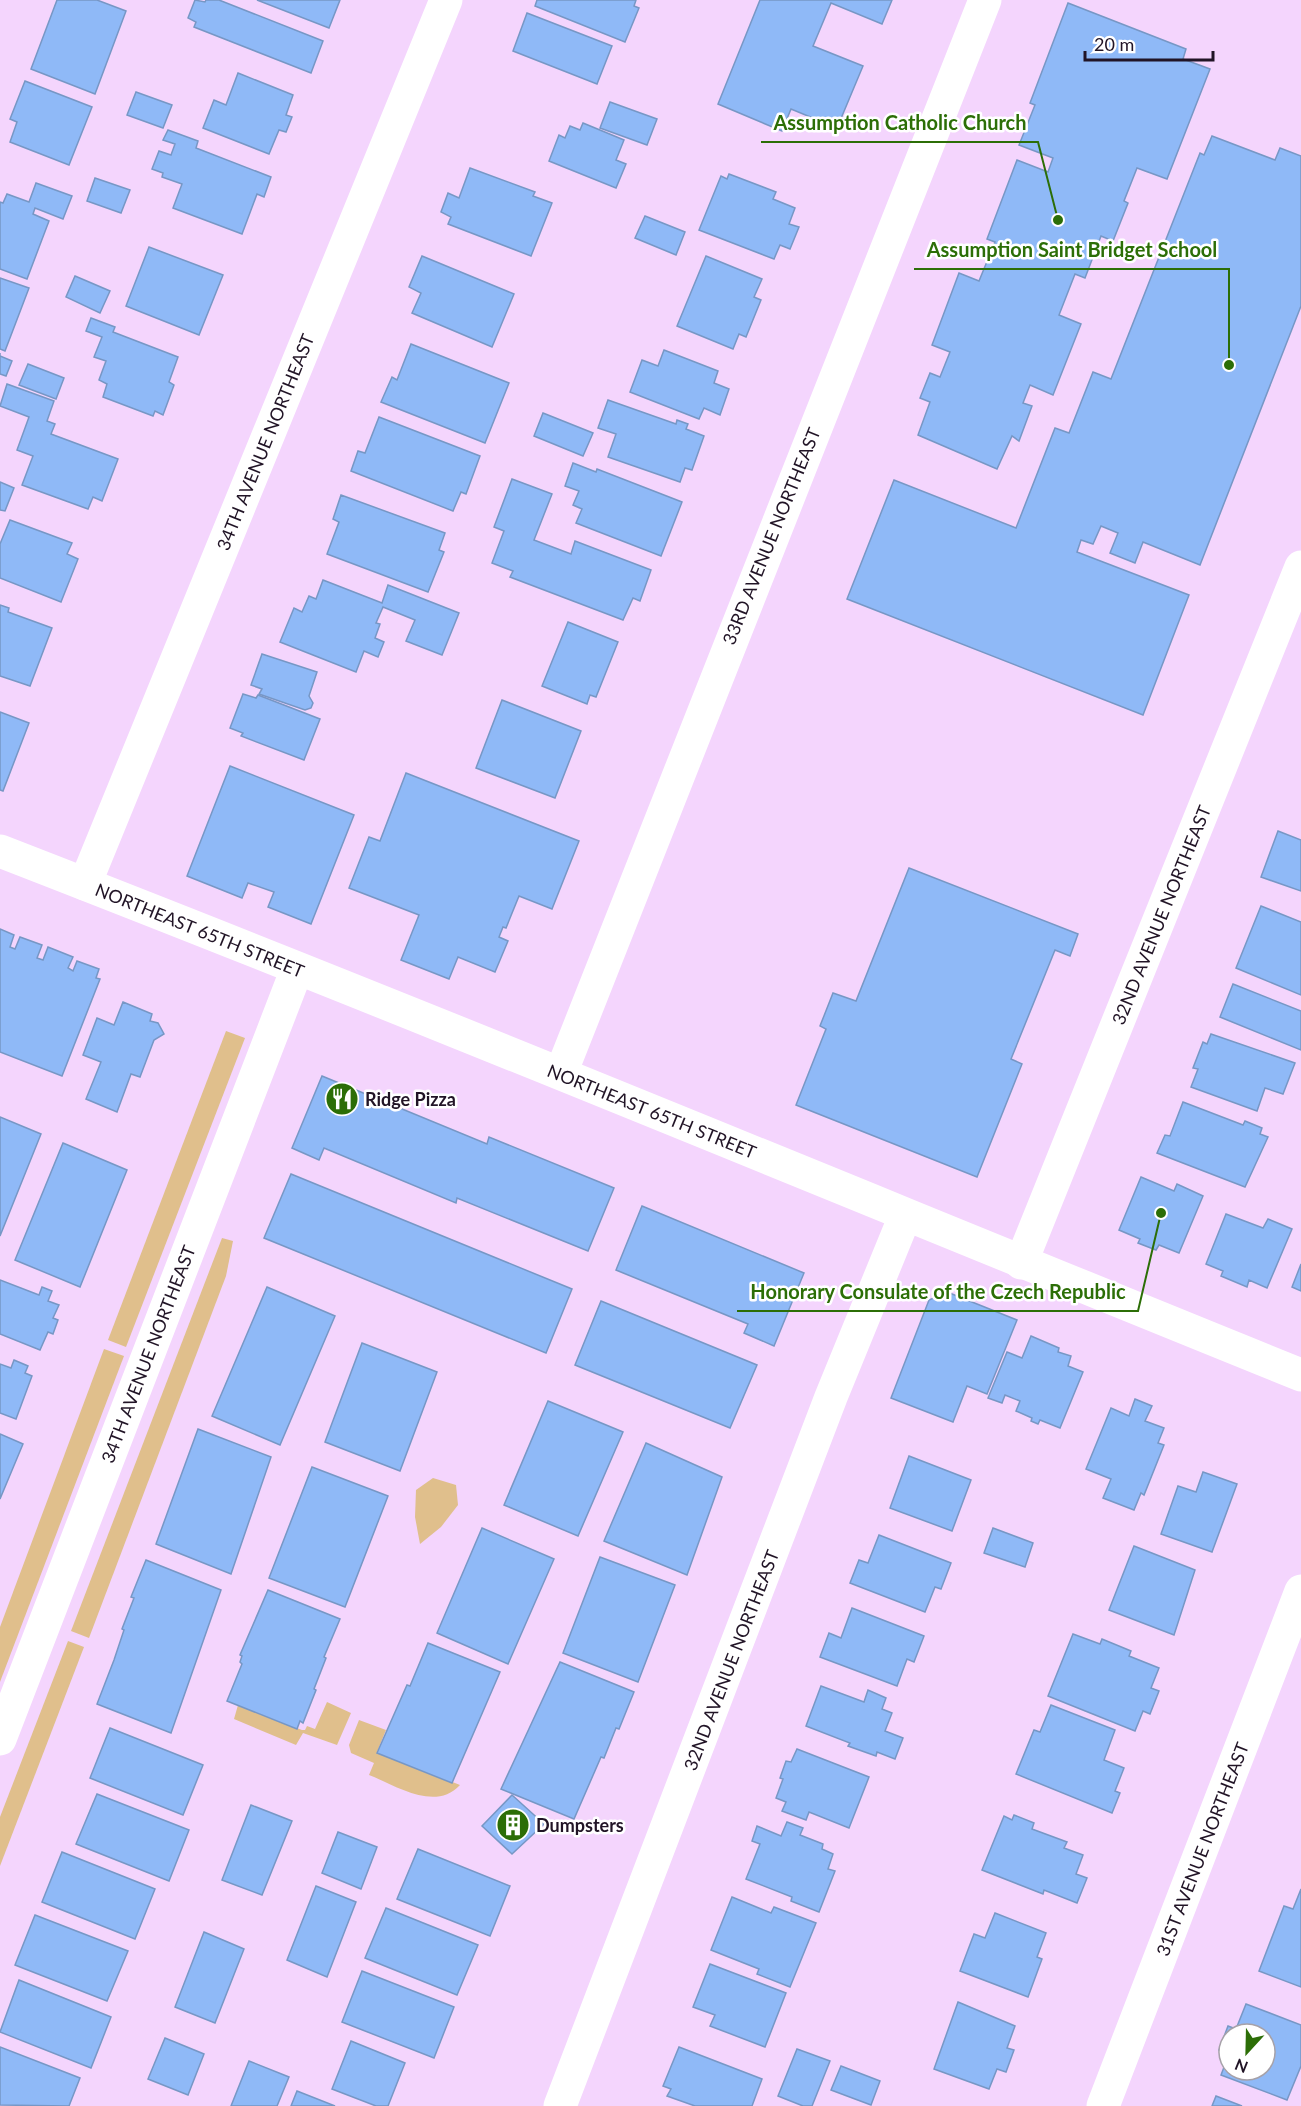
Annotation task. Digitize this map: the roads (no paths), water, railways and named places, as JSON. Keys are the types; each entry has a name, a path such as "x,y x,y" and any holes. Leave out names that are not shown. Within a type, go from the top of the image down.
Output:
{"street":[{"name":"34TH AVENUE NORTHEAST","path":"85,884 446,0"},
{"name":"33RD AVENUE NORTHEAST","path":"561,1073 985,0"},
{"name":"32ND AVENUE NORTHEAST","path":"1021,1263 1301,567"},
{"name":"NORTHEAST 65TH STREET","path":"0,851 561,1073 905,1216 1301,1376"},
{"name":"34TH AVENUE NORTHEAST","path":"0,1739 297,969"},
{"name":"32ND AVENUE NORTHEAST","path":"560,2106 831,1397 905,1216"},
{"name":"31ST AVENUE NORTHEAST","path":"1103,2106 1301,1591"}],"place":[{"name":"Assumption Catholic Church","path":"1058,220"},
{"name":"Assumption Saint Bridget School","path":"1229,365"},
{"name":"Ridge Pizza","path":"342,1099"},
{"name":"Honorary Consulate of the Czech Republic","path":"1161,1213"},
{"name":"Dumpsters","path":"513,1825"}]}
